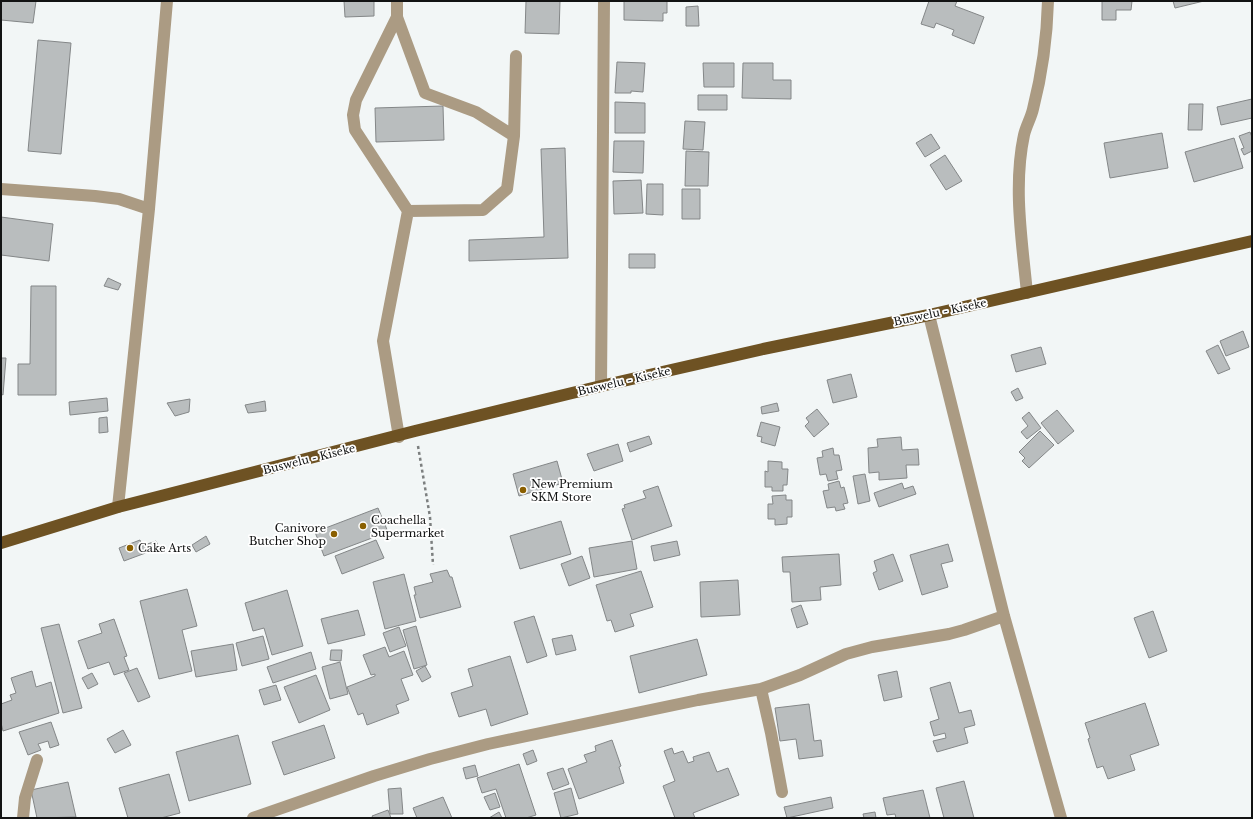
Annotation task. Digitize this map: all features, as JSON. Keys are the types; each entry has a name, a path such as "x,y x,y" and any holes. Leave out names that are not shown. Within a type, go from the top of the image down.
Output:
{"main road":[{"name":"Buswelu - Kiseke","path":"1,543 118,507 601,386 763,349 929,315 1252,241"}],"street":[{"path":"118,507 149,209 167,1"},
{"path":"397,1 397,17 425,93 476,112 514,136"},
{"path":"601,386 604,1"},
{"path":"1027,293 1019,188 1021,154 1024,134 1033,112 1040,80 1048,29 1048,1"},
{"path":"397,17 356,100 353,115 355,130 408,210 383,341 398,436"},
{"path":"408,210 483,210 507,189 514,136 516,56"},
{"path":"1,189 119,199 149,209"},
{"path":"929,315 1004,616 1061,818"},
{"path":"257,817 374,776 430,759 496,743 698,700 761,689 800,675 846,654 872,647 949,634 1004,616"},
{"path":"761,689 782,792"},
{"path":"23,818 25,798 37,760"}],"path":[{"path":"415,432 430,517 433,565"}],"building":[{"path":"1,1 36,1 33,23 1,20"},
{"path":"344,1 374,1 374,16 345,17"},
{"path":"526,1 560,1 559,34 525,33"},
{"path":"624,1 667,1 667,13 663,13 663,21 624,20"},
{"path":"929,1 957,1 955,6 984,17 974,44 952,35 954,30 936,23 934,28 921,24"},
{"path":"1102,1 1132,1 1131,10 1116,10 1116,20 1102,20"},
{"path":"1173,1 1204,1 1175,8"},
{"path":"698,6 699,26 686,26 686,7"},
{"path":"38,40 71,43 61,154 28,151"},
{"path":"617,62 645,63 643,92 631,91 631,93 615,93"},
{"path":"703,63 734,63 734,87 704,87"},
{"path":"743,63 773,63 773,80 791,80 791,99 742,98"},
{"path":"698,95 727,95 727,110 698,110"},
{"path":"1252,99 1252,118 1221,125 1217,107"},
{"path":"615,102 645,103 645,133 615,133"},
{"path":"1189,104 1203,104 1202,130 1188,130"},
{"path":"443,106 444,140 376,142 375,108"},
{"path":"685,121 705,122 703,150 683,149"},
{"path":"1250,132 1252,137 1252,151 1244,155 1241,149 1244,148 1239,136"},
{"path":"1162,133 1168,168 1110,178 1104,143"},
{"path":"931,134 940,148 925,157 916,143"},
{"path":"1234,138 1243,168 1194,182 1185,152"},
{"path":"614,141 644,141 643,173 613,172"},
{"path":"565,148 568,258 469,261 469,240 544,237 541,149"},
{"path":"686,151 709,152 708,186 685,186"},
{"path":"945,155 962,181 946,190 930,165"},
{"path":"641,180 643,213 614,214 613,181"},
{"path":"647,184 663,184 663,215 646,214"},
{"path":"682,189 700,189 700,219 682,219"},
{"path":"1,217 53,224 49,261 1,255"},
{"path":"629,254 655,254 655,268 629,268"},
{"path":"108,278 121,284 118,290 104,286"},
{"path":"31,286 56,286 56,395 18,395 18,364 30,364"},
{"path":"1243,331 1249,347 1226,356 1220,341"},
{"path":"1218,345 1230,369 1218,374 1206,351"},
{"path":"1041,347 1046,364 1016,372 1011,355"},
{"path":"1,358 6,358 3,395 1,394"},
{"path":"851,374 857,397 833,403 827,380"},
{"path":"1018,388 1023,398 1016,401 1011,392"},
{"path":"107,398 108,411 70,415 69,402"},
{"path":"190,399 189,412 175,416 167,403"},
{"path":"265,401 266,411 248,413 245,405"},
{"path":"777,403 779,411 762,414 761,407"},
{"path":"817,409 829,424 814,437 805,426 809,422 806,418"},
{"path":"1057,410 1074,431 1058,444 1041,423"},
{"path":"1029,412 1041,428 1027,439 1021,432 1028,426 1022,418"},
{"path":"107,417 108,432 99,433 99,418"},
{"path":"761,422 780,427 775,446 761,442 762,437 757,436"},
{"path":"1040,431 1054,445 1029,468 1022,461 1025,458 1019,452"},
{"path":"649,436 652,444 630,452 627,443"},
{"path":"901,437 902,450 918,449 919,465 906,465 907,478 879,480 879,472 869,473 868,448 878,447 877,439"},
{"path":"618,444 623,461 594,471 587,454"},
{"path":"833,448 834,455 839,455 842,470 836,471 838,479 828,481 826,474 820,475 817,458 823,457 822,451"},
{"path":"557,461 563,483 519,496 513,474"},
{"path":"768,461 782,462 782,469 788,469 787,485 783,485 783,491 772,491 772,487 765,487 765,471 768,472"},
{"path":"865,474 870,501 858,504 853,476"},
{"path":"839,481 841,488 844,487 848,503 843,504 845,509 836,511 835,507 827,508 823,491 829,490 828,484"},
{"path":"902,483 904,489 913,486 916,494 879,507 874,493"},
{"path":"658,486 672,526 632,540 622,509 625,508 624,505 646,498 643,491"},
{"path":"786,495 786,500 792,500 792,517 787,517 787,524 775,525 775,519 768,519 768,504 773,504 772,496"},
{"path":"378,508 388,532 324,556 315,532"},
{"path":"561,521 571,554 520,569 510,536"},
{"path":"206,536 210,544 196,552 192,545"},
{"path":"140,540 142,546 156,541 159,548 124,561 119,548"},
{"path":"376,540 384,558 342,574 335,556"},
{"path":"632,541 637,569 594,577 589,548"},
{"path":"677,541 680,555 654,561 651,546"},
{"path":"948,544 953,561 941,564 948,587 922,595 910,555"},
{"path":"839,554 841,585 820,587 821,600 792,602 790,572 783,572 782,557"},
{"path":"893,554 903,581 879,590 873,573 877,571 874,561"},
{"path":"582,556 590,578 569,586 561,564"},
{"path":"447,570 450,577 452,577 461,607 420,618 414,595 416,595 414,587 433,582 430,574"},
{"path":"641,571 653,607 630,614 634,626 615,632 611,620 607,621 596,585"},
{"path":"404,574 416,621 385,629 373,582"},
{"path":"738,580 740,615 701,617 700,582"},
{"path":"187,589 197,626 182,630 192,671 159,679 140,601"},
{"path":"287,590 303,646 272,655 264,628 253,631 245,603"},
{"path":"801,605 808,624 797,628 791,609"},
{"path":"358,610 365,635 328,644 321,619"},
{"path":"1153,611 1167,651 1149,658 1134,618"},
{"path":"534,616 547,656 527,663 514,622"},
{"path":"114,619 127,656 124,657 129,670 114,675 109,662 88,669 78,641 102,633 99,624"},
{"path":"59,624 82,708 63,713 41,628"},
{"path":"416,626 427,665 414,669 403,630"},
{"path":"399,627 406,646 390,652 383,633"},
{"path":"572,635 576,650 556,655 552,639"},
{"path":"263,636 269,659 242,666 236,643"},
{"path":"697,639 707,675 639,693 630,656"},
{"path":"233,644 237,670 196,677 191,651"},
{"path":"385,647 389,657 404,651 413,675 401,679 409,700 396,705 399,713 367,725 363,713 358,715 347,687 375,676 375,674 371,675 363,655"},
{"path":"331,650 342,650 341,661 330,660"},
{"path":"311,652 316,669 273,683 267,667"},
{"path":"510,656 528,714 491,726 486,709 459,717 451,693 473,686 468,669"},
{"path":"340,662 348,694 330,699 322,667"},
{"path":"425,666 431,677 422,682 416,671"},
{"path":"137,668 150,697 138,702 124,673"},
{"path":"32,671 36,687 51,682 59,713 3,731 1,723 1,704 12,700 10,695 16,693 11,678"},
{"path":"897,671 902,697 884,701 878,675"},
{"path":"92,673 98,684 88,689 82,678"},
{"path":"316,675 330,710 299,723 284,687"},
{"path":"950,682 959,713 971,710 975,725 964,728 968,743 937,752 933,741 946,738 945,733 934,736 930,722 939,719 930,688"},
{"path":"276,685 281,700 264,705 259,690"},
{"path":"1145,703 1159,745 1130,755 1135,770 1108,779 1103,766 1097,768 1088,739 1090,738 1085,723"},
{"path":"809,704 814,741 821,740 823,756 799,759 796,739 780,741 775,708"},
{"path":"51,722 59,745 50,748 48,741 38,744 41,750 28,755 19,732"},
{"path":"324,725 335,758 284,775 272,742"},
{"path":"123,730 131,745 115,753 107,739"},
{"path":"238,735 251,784 189,801 176,752"},
{"path":"612,740 621,766 619,767 624,783 579,799 568,769 587,762 584,755 596,751 595,746"},
{"path":"672,748 674,754 683,751 688,763 694,761 693,757 709,752 717,772 728,768 739,795 693,813 695,818 675,818 663,786 675,781 664,751"},
{"path":"533,750 537,761 527,765 523,754"},
{"path":"519,764 536,815 526,818 506,818 496,789 482,793 477,778"},
{"path":"475,765 478,776 466,779 463,768"},
{"path":"563,768 569,784 553,790 547,773"},
{"path":"169,774 180,813 161,818 128,818 119,788"},
{"path":"964,781 974,818 944,818 936,788"},
{"path":"68,782 76,817 37,818 31,790"},
{"path":"401,788 403,814 390,814 388,789"},
{"path":"571,788 578,814 561,818 554,793"},
{"path":"923,790 930,818 896,818 895,814 887,815 883,798"},
{"path":"495,793 500,807 490,810 484,797"},
{"path":"443,797 452,818 417,818 413,808"},
{"path":"831,797 833,808 787,818 784,807"},
{"path":"388,810 391,818 373,818 372,816"},
{"path":"499,812 502,818 489,818"},
{"path":"875,812 876,818 864,818 863,814"}],"place":[{"name":"New Premium SKM Store","path":"523,490"},
{"name":"Coachella Supermarket","path":"363,526"},
{"name":"Canivore Butcher Shop","path":"334,534"},
{"name":"Cake Arts","path":"130,548"}]}
